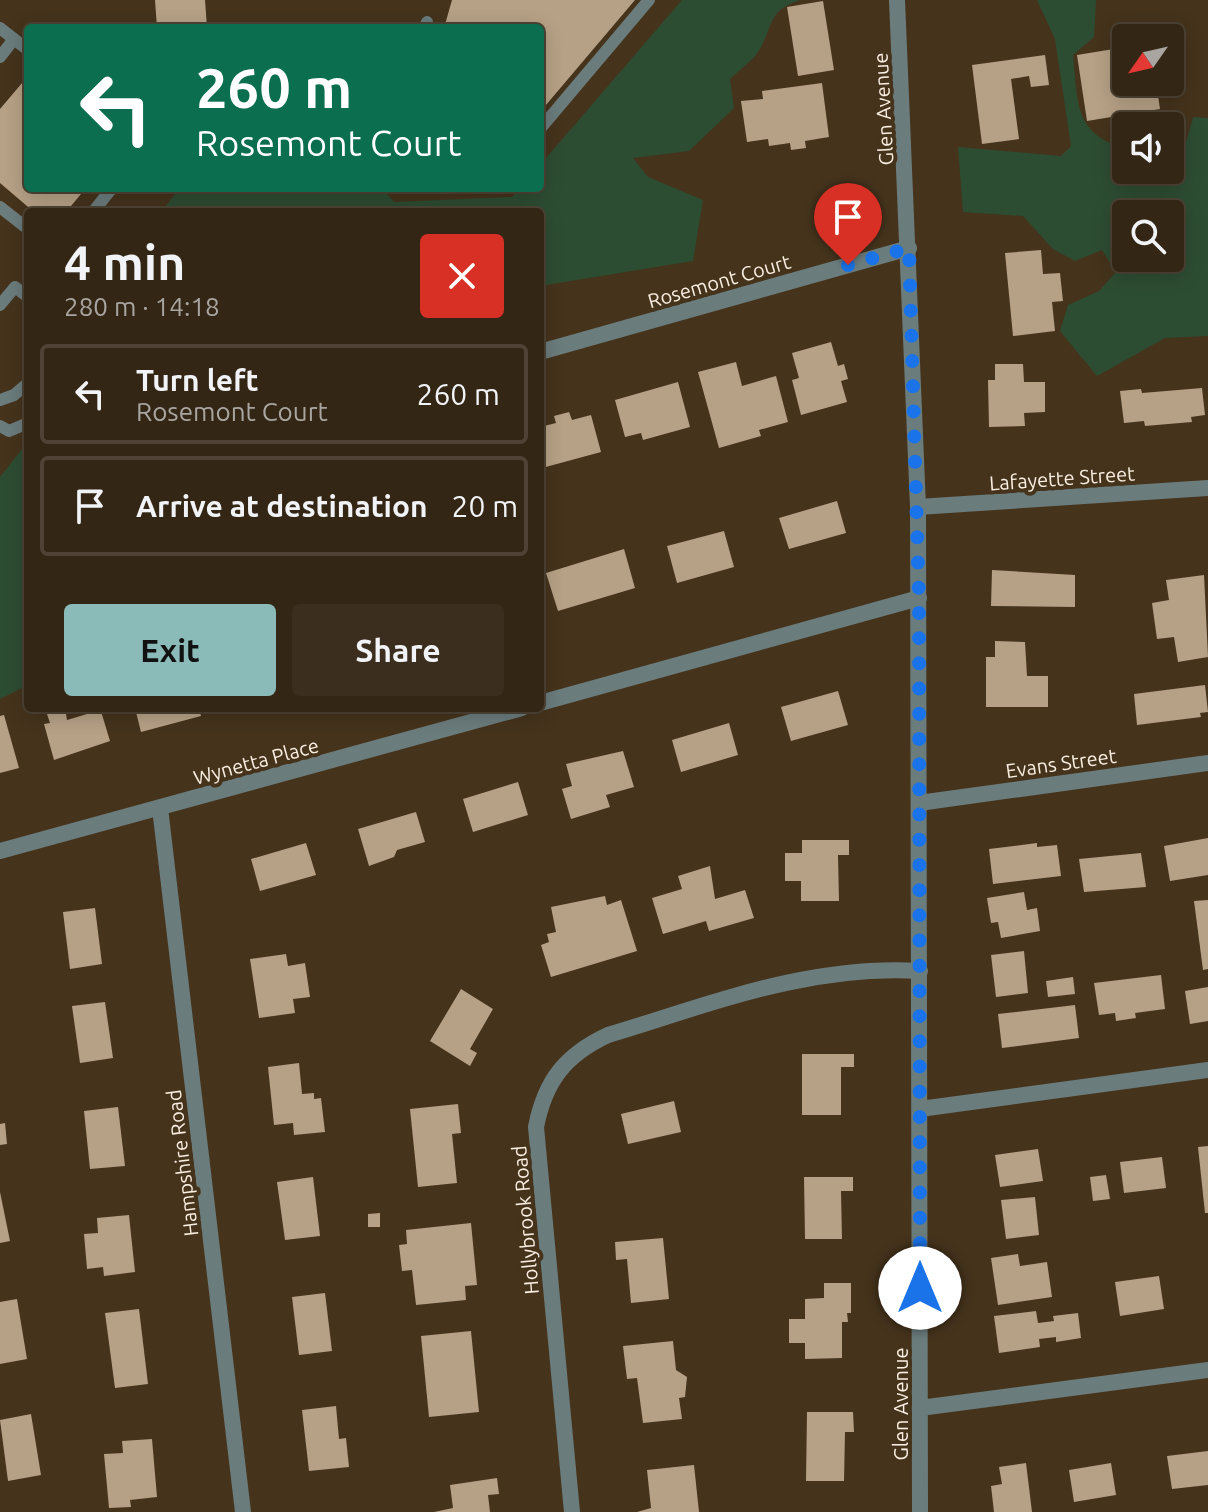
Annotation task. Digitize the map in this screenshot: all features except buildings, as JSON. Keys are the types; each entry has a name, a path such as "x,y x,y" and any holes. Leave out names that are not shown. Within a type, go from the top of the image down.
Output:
{"street":[{"name":"Glen Avenue","path":"897,0 918,507 920,1512"},
{"name":"Rosemont Court","path":"544,351 909,248"},
{"name":"Lafayette Street","path":"918,507 1208,488"},
{"path":"544,702 919,598"},
{"name":"Wynetta Place","path":"0,851 508,712"},
{"name":"Evans Street","path":"919,803 1208,763"},
{"name":"Hampshire Road","path":"160,808 243,1512"},
{"name":"Hollybrook Road","path":"572,1512 536,1127 551,1079 565,1061 585,1046 608,1035 784,981 835,972 920,971"},
{"path":"920,1109 1208,1070"},
{"path":"920,1408 1208,1370"}],"lane":[{"path":"544,124 649,0"},
{"path":"0,28 24,47"},
{"path":"0,57 14,39"},
{"path":"96,208 109,192"},
{"path":"0,207 24,226"},
{"path":"0,305 15,287 24,294"},
{"path":"0,400 14,395 24,386"},
{"path":"0,426 9,431 24,425"}],"green space":[{"path":"682,0 800,0 781,9 758,52 730,79 734,108 689,151 633,158 648,177 703,200 693,261 544,285 544,208 164,208 177,192 385,192 394,202 512,197 516,192 544,192 544,160"},
{"path":"1037,0 1096,0 1094,37 1073,55 1082,114 1096,134 1112,143 1112,184 1184,184 1184,149 1193,117 1208,118 1208,336 1165,338 1097,376 1060,331 1068,305 1099,291 1116,272 1184,272 1184,200 1112,200 1112,266 1102,250 1075,261 1053,249 1023,216 963,212 958,147 1061,156 1071,146 1055,39"},
{"path":"24,449 24,687 0,699 0,477"}],"route":[{"path":"848,265 909,248 919,598 920,1288"}]}
